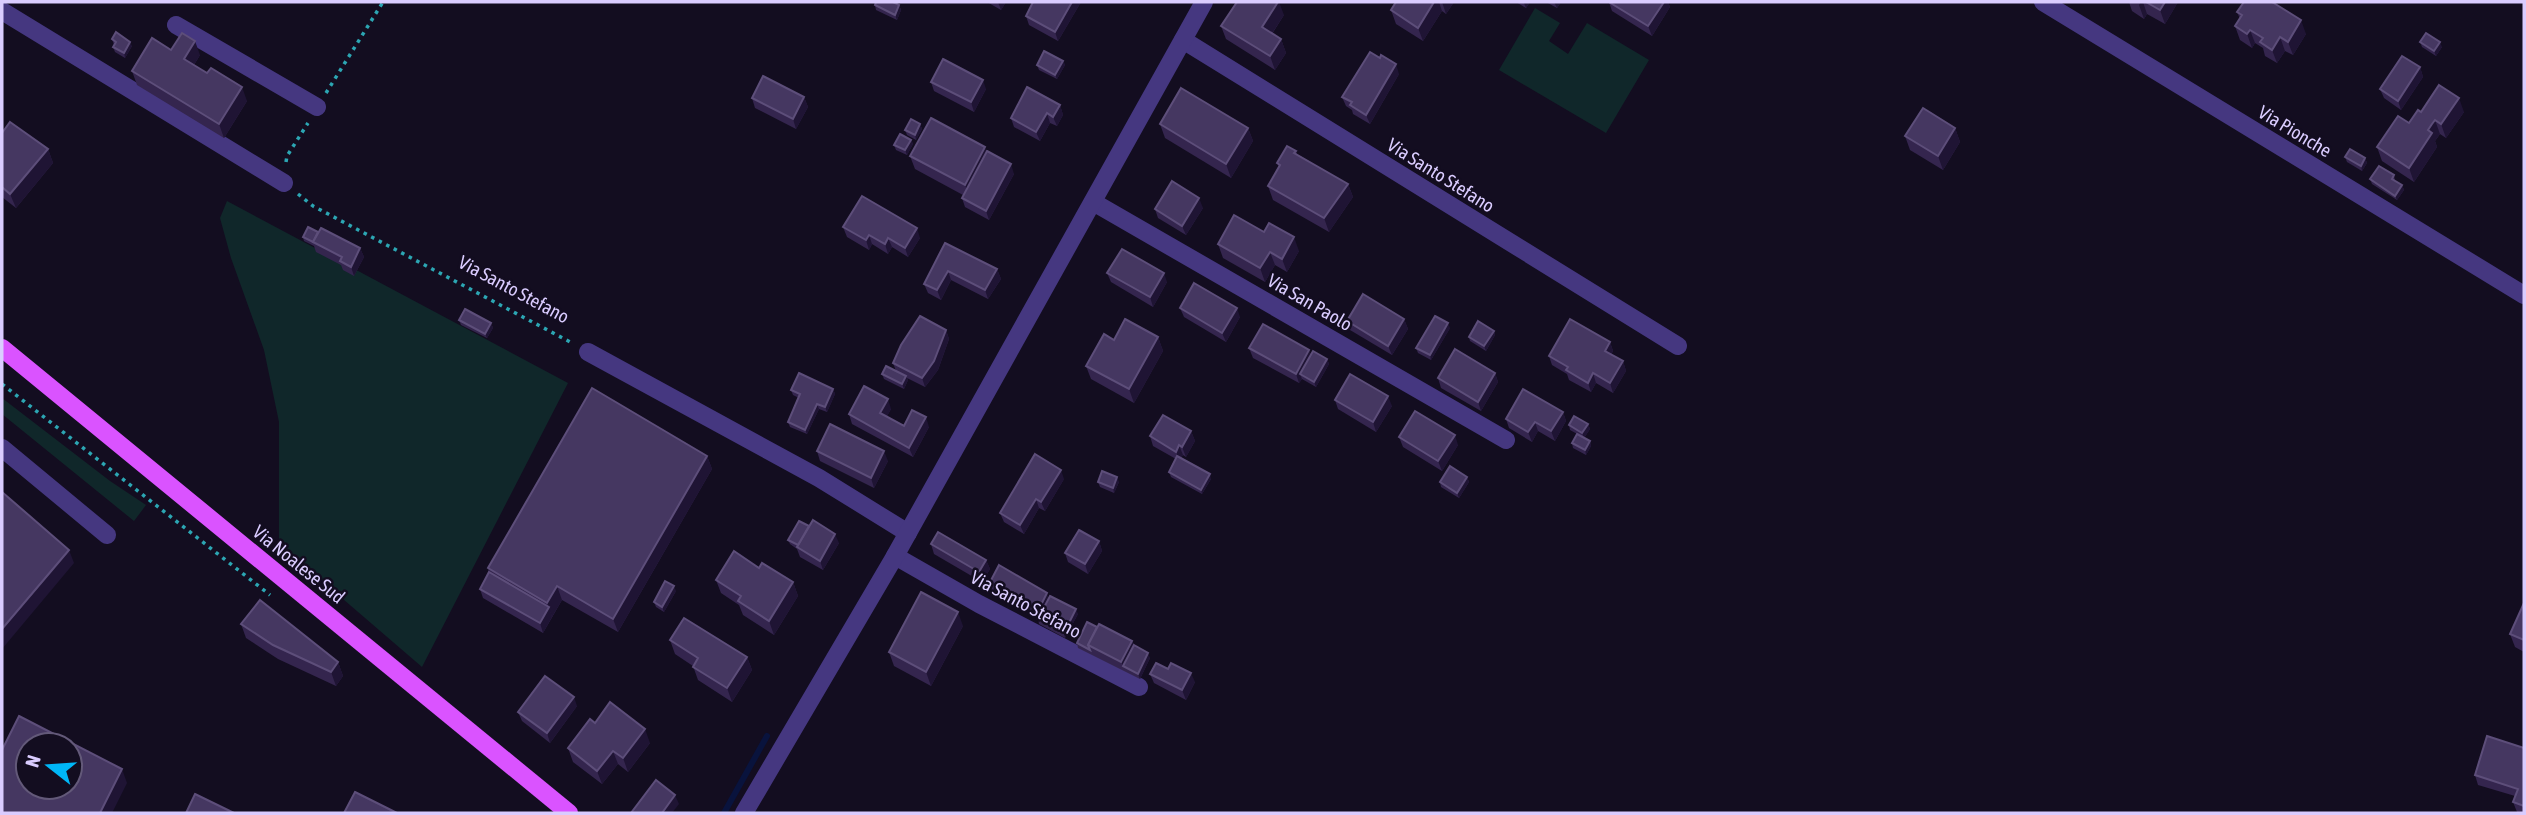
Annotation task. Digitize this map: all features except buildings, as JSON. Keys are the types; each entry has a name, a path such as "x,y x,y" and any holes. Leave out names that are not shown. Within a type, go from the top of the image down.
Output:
{"main road":[{"name":"Via Noalese Sud","path":"5,353 569,813"}],"street":[{"path":"744,813 908,533 1202,2"},
{"name":"Via Pionche","path":"2043,2 2524,295"},
{"path":"2,11 284,183"},
{"path":"176,25 317,107"},
{"name":"Via Santo Stefano","path":"1183,40 1678,346"},
{"name":"Via San Paolo","path":"1093,202 1506,440"},
{"path":"588,352 819,478 908,533"},
{"path":"2,448 107,535"},
{"name":"Via Santo Stefano","path":"895,556 979,604 1139,687"}],"path":[{"path":"284,183 287,156 383,2"},
{"name":"Via Santo Stefano","path":"284,183 313,206 588,352"},
{"path":"2,384 271,596"}],"green space":[{"path":"1535,8 1560,23 1549,41 1568,54 1587,23 1649,60 1606,133 1499,70"},
{"path":"227,201 568,383 422,667 279,544 279,422 264,350 231,258 220,218"},
{"path":"2,398 110,481 146,505 134,521 2,414"}],"waterway":[{"path":"724,813 767,736"}]}
